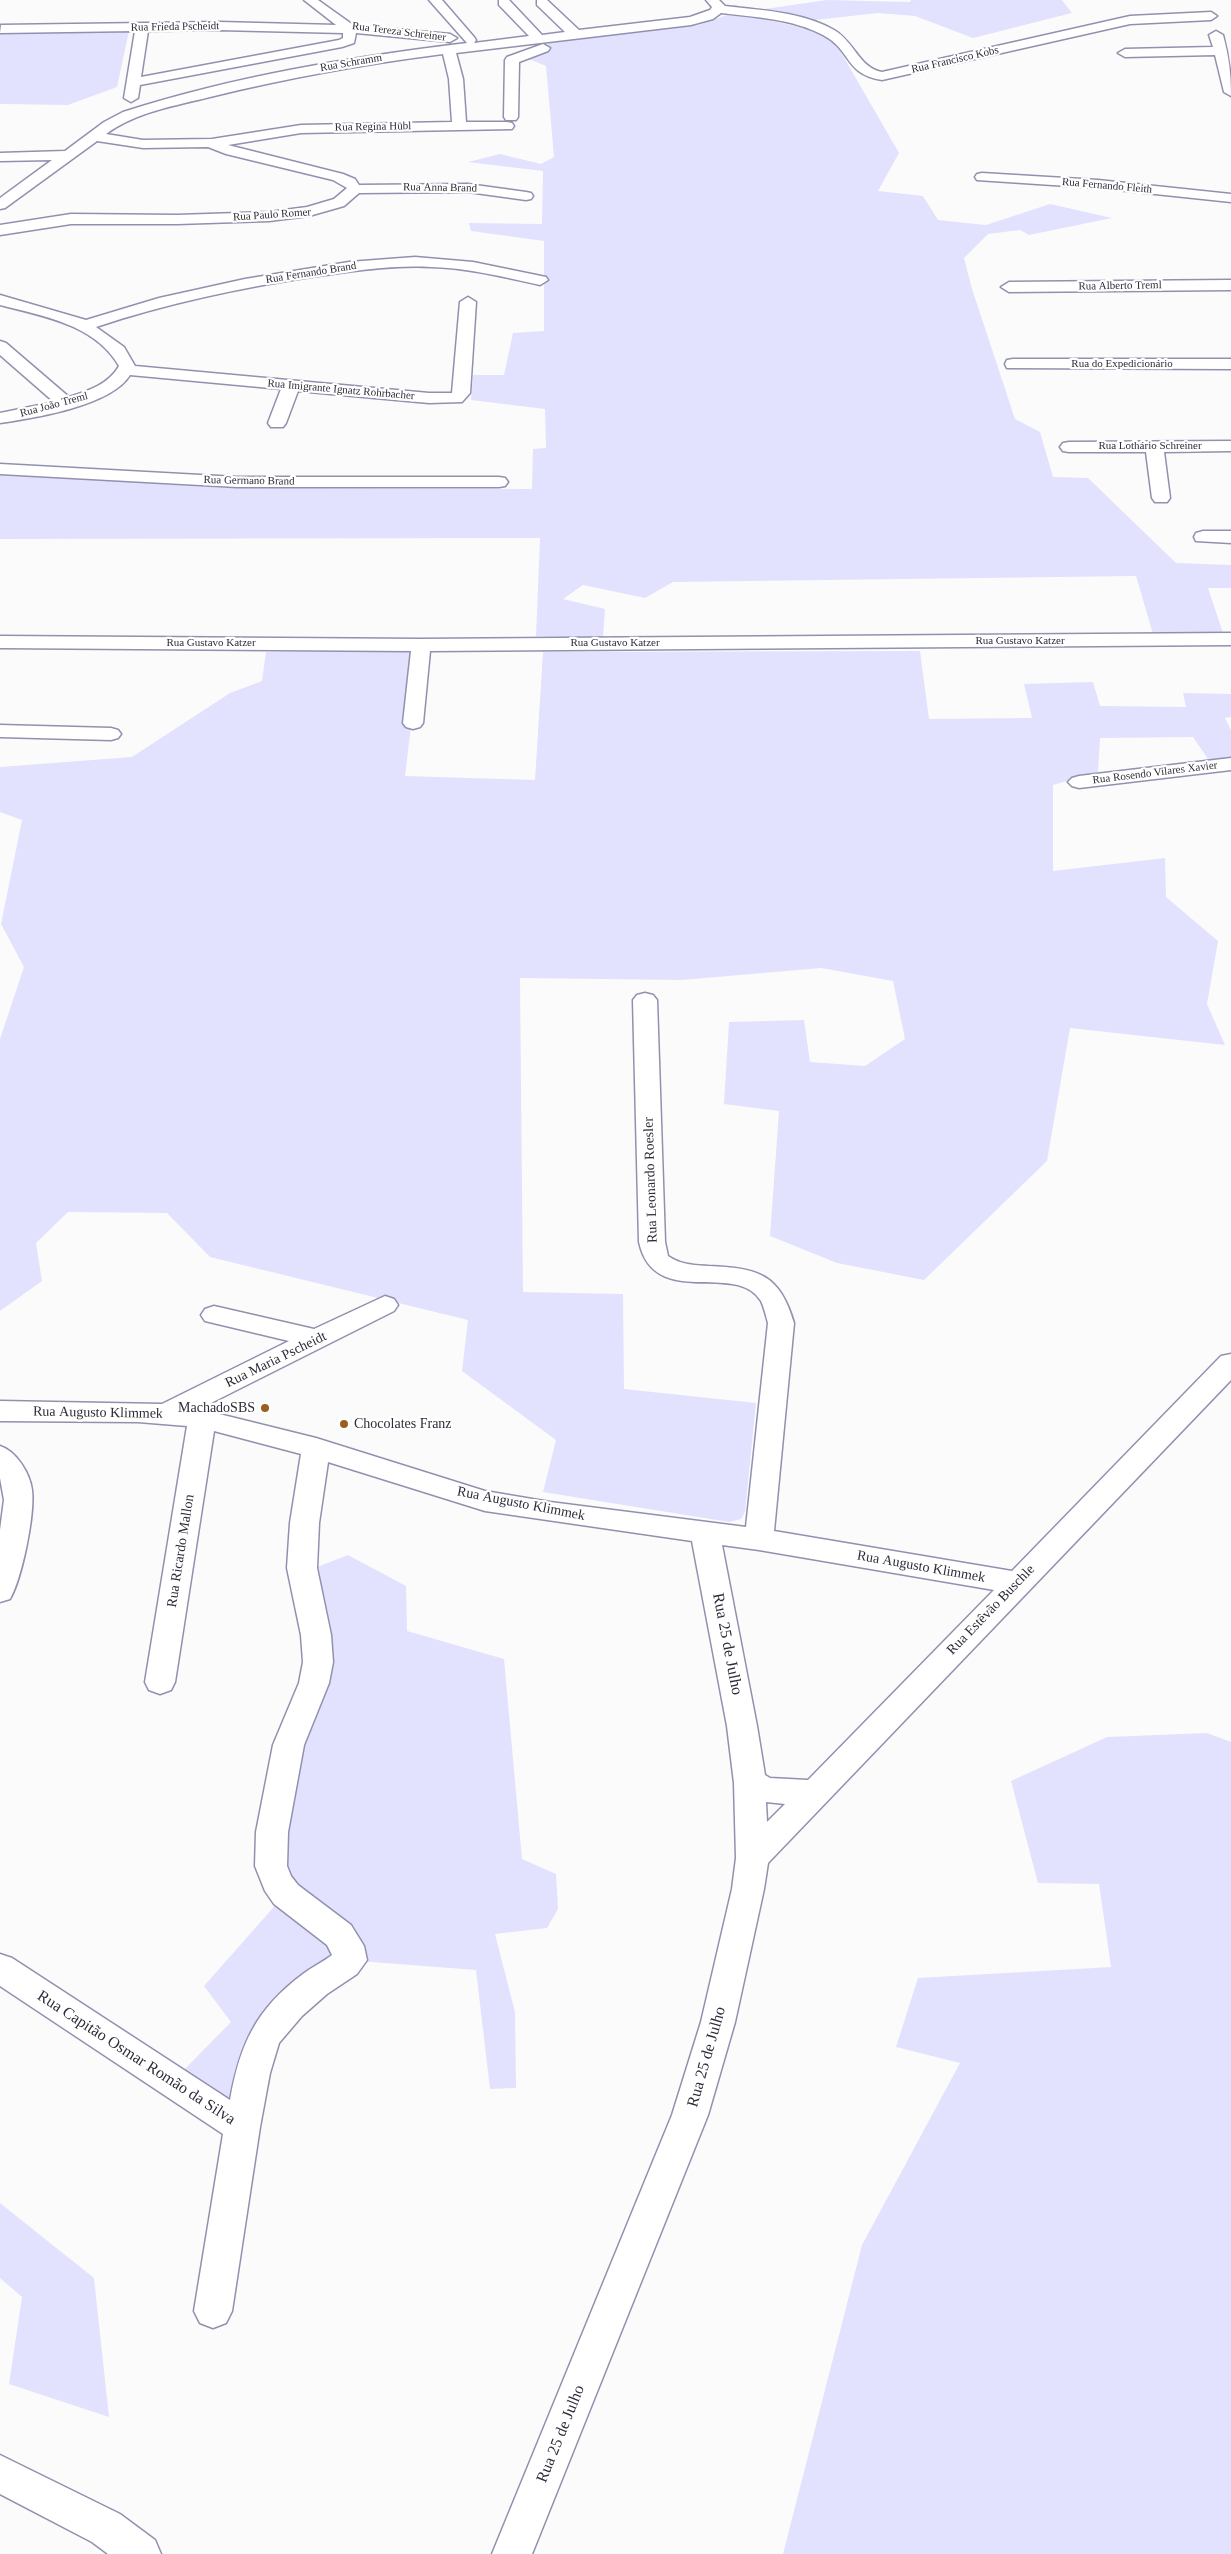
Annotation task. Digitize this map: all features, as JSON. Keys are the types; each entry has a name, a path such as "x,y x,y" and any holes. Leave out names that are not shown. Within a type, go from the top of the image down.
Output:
{"street":[{"name":"Rua Tereza Schreiner","path":"310,0 350,28 496,44"},
{"path":"435,0 469,40"},
{"path":"504,2 543,39"},
{"path":"542,2 576,35"},
{"name":"Rua Schramm","path":"0,205 93,136 128,115 168,103 285,75 373,59 691,21 708,16 716,4"},
{"name":"Rua Francisco Kobs","path":"716,4 822,29 840,39 862,71 872,76 882,76 1139,19 1210,10 1221,51"},
{"path":"1130,6 1139,19"},
{"name":"Rua Frieda Pscheidt","path":"1,29 142,27 350,28"},
{"path":"128,115 142,27"},
{"path":"134,82 342,43 349,40 350,28"},
{"name":"Rua Regina Hübl","path":"210,143 301,129 459,126 509,122 512,60 540,50 546,44 543,39"},
{"path":"449,50 456,79 459,126"},
{"path":"1125,53 1221,51 1231,92"},
{"path":"93,136 143,144 210,143 231,151 338,177 350,182 355,189"},
{"path":"0,156 66,155"},
{"name":"Rua Fernando Fleith","path":"982,177 1098,184 1231,198"},
{"name":"Rua Anna Brand","path":"355,189 468,188 526,196"},
{"name":"Rua Paulo Romer","path":"0,230 45,221 72,219 170,220 294,214 334,206 345,200 355,189"},
{"name":"Rua Fernando Brand","path":"85,325 152,303 194,293 301,274 372,265 413,262 450,263 540,280"},
{"name":"Rua Alberto Treml","path":"1010,287 1231,285"},
{"path":"0,300 42,310 85,325 118,350 127,362 127,370"},
{"name":"Rua Imigrante Ignatz Rohrbacher","path":"127,370 434,398 460,396 468,302"},
{"path":"0,346 66,403"},
{"name":"Rua do Expedicionário","path":"1013,364 1231,364"},
{"name":"Rua João Treml","path":"0,418 66,403 103,391 127,370"},
{"path":"277,423 291,386"},
{"path":"1154,446 1161,498"},
{"name":"Rua Lothário Schreiner","path":"1069,447 1231,446"},
{"name":"Rua Germano Brand","path":"0,469 237,482 499,482"},
{"path":"1203,537 1231,537"},
{"name":"Rua Gustavo Katzer","path":"0,642 421,645 1231,639"},
{"path":"413,723 421,645"},
{"path":"0,731 111,734"},
{"name":"Rua Rosendo Vilares Xavier","path":"1078,782 1231,764"},
{"name":"Rua Leonardo Roesler","path":"646,1000 652,1242 654,1255 660,1263 670,1268 722,1275 757,1284 769,1293 776,1305 781,1323 759,1539"},
{"name":"Rua Maria Pscheidt","path":"166,1414 385,1304"},
{"path":"214,1315 318,1339"},
{"name":"Rua Estêvão Buschle","path":"752,1858 1231,1363"},
{"name":"Rua Augusto Klimmek","path":"0,1411 166,1414 202,1419 316,1448 435,1487 485,1500 550,1512 759,1539 1018,1583"},
{"name":"Rua Ricardo Mallon","path":"160,1682 202,1419"},
{"path":"242,2127 253,2070 262,2040 288,2007 321,1978 345,1965 350,1960 347,1946 336,1933 291,1901 282,1891 273,1878 271,1863 273,1829 290,1738 316,1676 318,1649 314,1622 305,1594 302,1569 303,1545 316,1448"},
{"path":"0,1456 12,1474 18,1490 13,1530 0,1591"},
{"name":"Rua 25 de Julho","path":"512,2554 695,2100 718,2022 740,1930 752,1858 750,1783 742,1726 706,1532"},
{"path":"750,1783 769,1790 815,1793"},
{"name":"Rua Capitão Osmar Romão da Silva","path":"0,1968 242,2127 213,2311"},
{"path":"0,2474 106,2528 141,2554"}],"shaded area":[{"path":"827,0 910,2 911,0 1062,0 1072,13 973,38 915,16 878,13 806,21 751,11"},
{"path":"744,15 814,30 835,42 899,153 878,191 923,196 938,220 986,225 1050,204 1112,218 1029,235 1020,230 988,234 964,258 972,289 1015,419 1040,432 1053,477 1088,478 1176,563 1231,565 1231,588 1208,588 1223,633 1153,634 1136,576 673,582 645,598 583,585 563,599 605,609 603,638 536,636 540,538 0,539 0,474 227,488 532,489 533,449 546,448 545,409 471,400 473,375 504,375 513,333 544,331 544,241 471,231 469,223 542,224 543,171 468,162 500,154 541,164 554,157 546,66 524,57 539,52 549,43 699,25 724,16"},
{"path":"129,31 117,87 68,105 0,104 0,32"},
{"path":"420,651 405,776 535,780 543,652 920,651 929,719 1032,718 1024,684 1093,682 1100,706 1186,707 1183,693 1231,694 1231,717 1225,718 1231,730 1231,760 1222,763 1208,759 1193,737 1100,738 1098,772 1053,785 1053,871 1165,858 1166,897 1218,941 1207,1004 1225,1045 1070,1028 1047,1161 924,1280 837,1263 770,1236 779,1111 724,1104 729,1022 804,1020 810,1062 865,1066 905,1039 893,981 821,968 682,980 520,978 523,1292 623,1294 624,1389 756,1403 745,1512 741,1519 729,1522 543,1492 556,1440 462,1371 468,1320 210,1257 167,1213 68,1212 36,1243 42,1281 0,1311 0,1039 24,967 1,924 22,820 0,812 0,767 132,757 230,693 262,681 266,652"},
{"path":"348,1555 406,1586 407,1631 504,1659 522,1859 556,1874 558,1909 547,1928 495,1934 515,2012 516,2088 490,2089 476,1970 345,1960 300,1987 238,2117 177,2077 231,2022 204,1986 288,1891 278,1829 321,1676 307,1571"},
{"path":"1207,1733 1231,1742 1231,2554 783,2554 862,2245 960,2063 896,2047 918,1978 1111,1967 1099,1884 1038,1883 1011,1781 1107,1737"},
{"path":"0,2203 94,2278 109,2417 9,2384 22,2297 0,2278"}],"place":[{"name":"MachadoSBS","path":"265,1408"},
{"name":"Chocolates Franz","path":"344,1424"}]}
